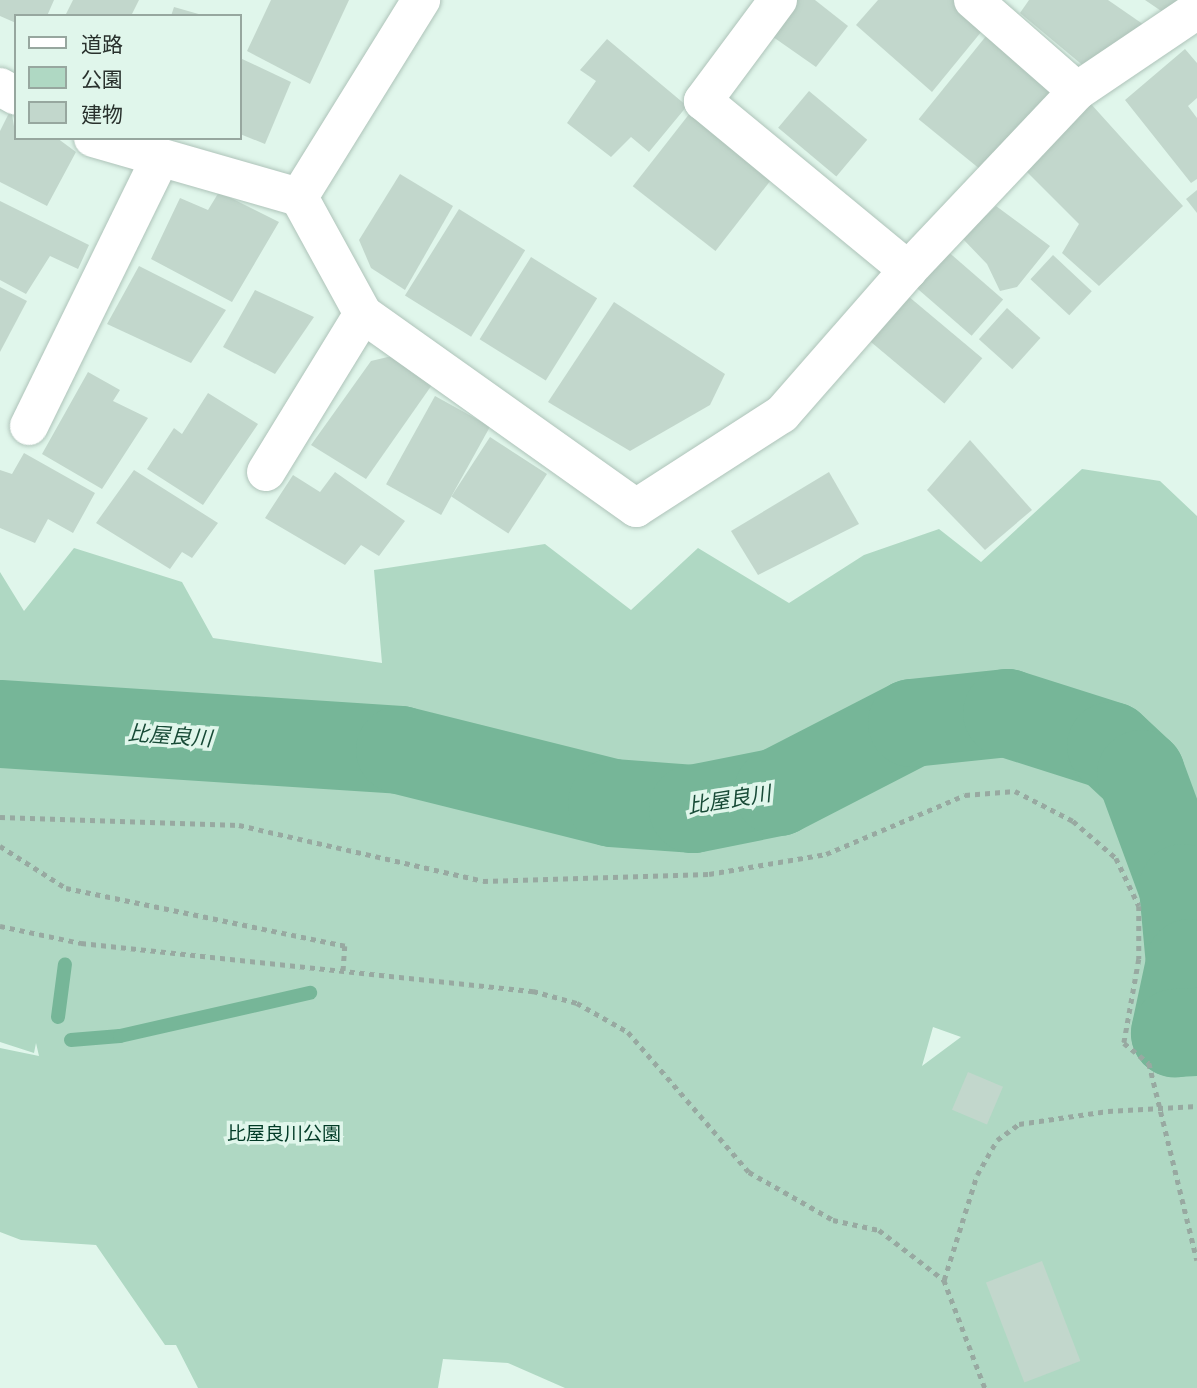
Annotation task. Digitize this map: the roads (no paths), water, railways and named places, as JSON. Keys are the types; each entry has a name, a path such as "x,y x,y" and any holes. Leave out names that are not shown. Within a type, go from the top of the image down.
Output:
{"street":[{"path":"299,197 421,0"},
{"path":"778,0 703,102 908,270"},
{"path":"973,0 1077,91"},
{"path":"99,140 299,197 363,314 636,508 782,414 908,270 1077,91 1197,10"},
{"path":"29,426 160,159"},
{"path":"266,472 363,314"}],"waterway":[{"name":"比屋良川","path":"0,724 400,750 612,803 693,809 778,792 912,723 1007,713 1111,746 1141,774 1183,888 1190,963 1175,1033 1197,1032"},
{"path":"58,1017 65,964"},
{"path":"71,1040 120,1036 310,993"}],"park label":[{"name":"比屋良川公園","path":"284,1134"}]}
